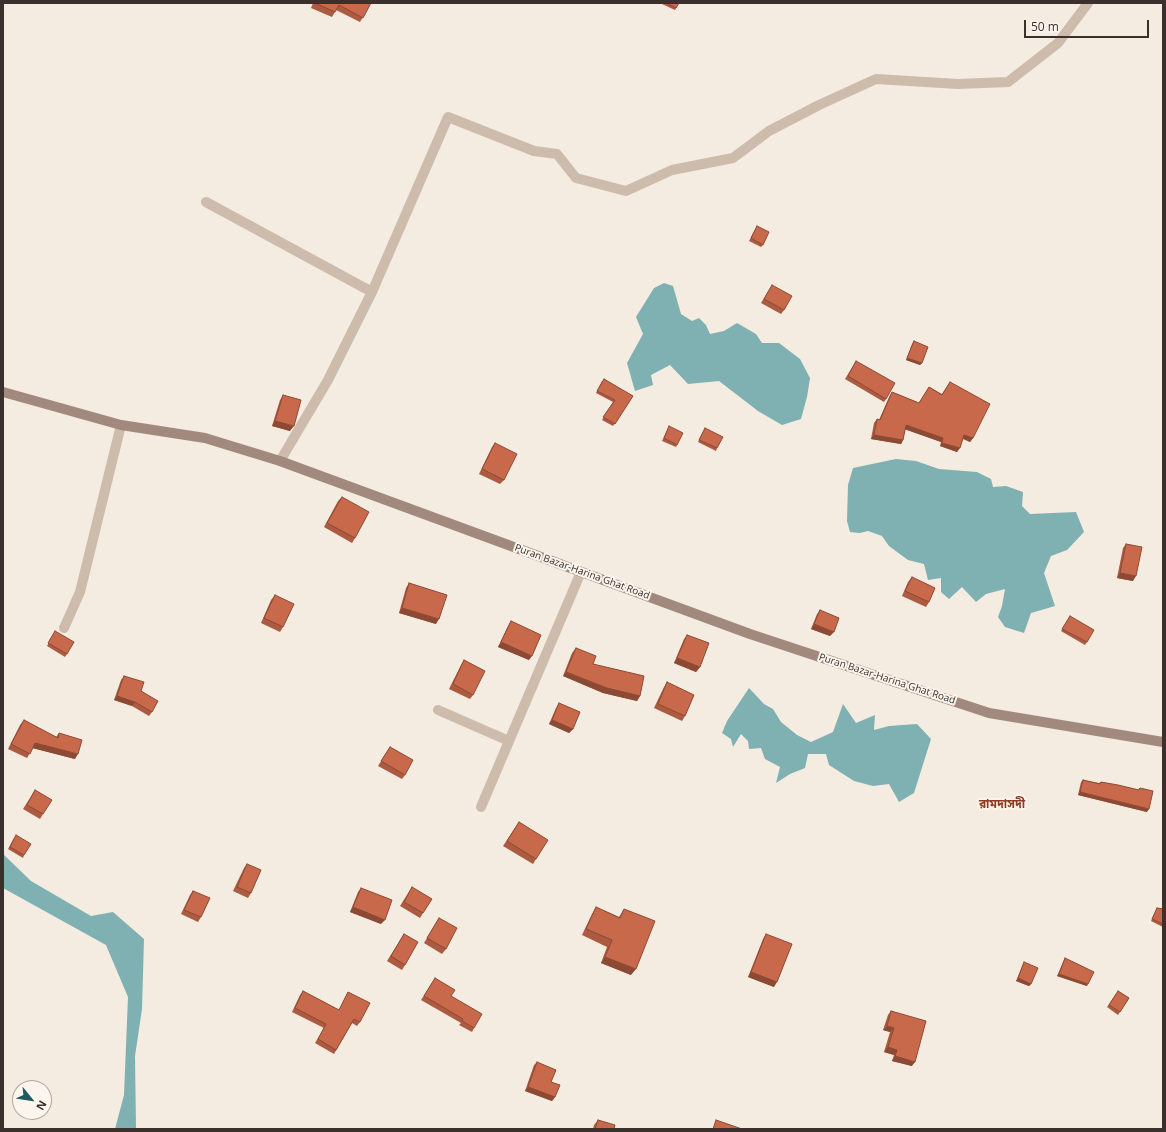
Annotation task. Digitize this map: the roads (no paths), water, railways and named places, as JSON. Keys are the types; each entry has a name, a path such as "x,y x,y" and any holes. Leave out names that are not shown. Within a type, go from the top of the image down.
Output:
{"main road":[{"name":"Puran Bazar-Harina Ghat Road","path":"3,392 121,425 205,438 280,461 750,634 989,713 1163,742"}],"street":[{"path":"280,461 328,380 372,292 448,117 534,151 557,154 576,178 626,192 672,170 733,158 769,131 819,105 876,80 958,84 1008,82 1058,43 1088,3"},
{"path":"206,202 372,292"},
{"path":"64,628 80,592 121,425"},
{"path":"480,807 580,572"},
{"path":"438,710 509,741"}],"water":[{"path":"664,283 673,286 681,314 692,321 699,318 706,325 710,334 724,331 737,323 756,334 762,343 779,343 800,359 810,378 801,419 782,425 758,411 719,381 688,384 670,365 651,375 653,385 635,391 627,363 643,334 636,317 654,288"},
{"path":"896,459 916,461 939,469 977,472 991,479 993,487 1006,486 1023,492 1022,506 1030,514 1076,512 1084,532 1067,550 1051,556 1044,573 1055,606 1031,613 1024,633 1005,627 998,617 1002,606 1005,589 986,594 976,602 962,587 949,599 941,592 941,578 928,580 924,564 908,560 889,546 882,536 868,531 860,533 850,532 847,521 848,485 853,468"},
{"path":"749,688 764,704 773,709 781,722 797,735 811,742 833,732 843,704 856,723 875,715 874,730 889,726 917,724 931,739 914,793 899,802 889,784 873,786 854,781 829,765 826,754 808,754 805,768 790,774 776,783 780,767 765,759 761,748 749,749 748,741 741,734 733,747 731,739 722,733 727,721"},
{"path":"3,854 31,881 91,916 113,912 144,939 142,1009 135,1056 136,1129 115,1129 124,1095 128,997 106,945 3,888"}],"district":[{"name":"রামদাসদী","path":"1002,805"}]}
